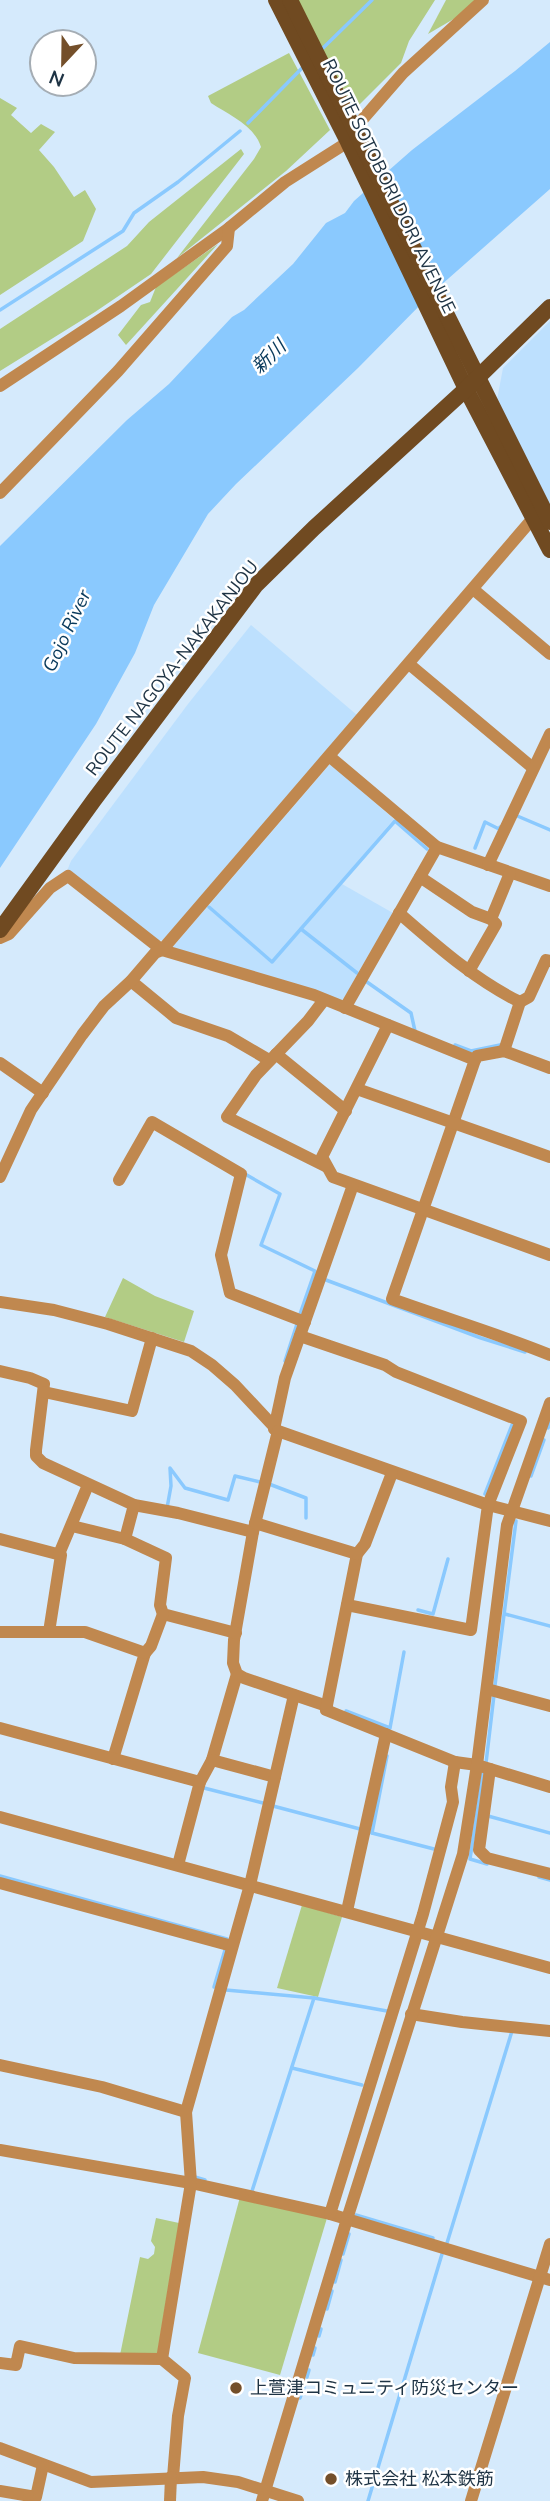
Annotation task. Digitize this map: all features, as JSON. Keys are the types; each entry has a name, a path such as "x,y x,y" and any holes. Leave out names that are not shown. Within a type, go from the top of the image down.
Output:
{"main road":[{"name":"ROUTE SOTOBORI DORI AVENUE","path":"276,0 362,157 456,351 466,389 542,520"},
{"name":"ROUTE SOTOBORI DORI AVENUE","path":"290,0 339,113"},
{"name":"ROUTE NAGOYA-NAKAKANJOU","path":"0,930 94,800 256,586 314,528 466,389 550,307"},
{"name":"ROUTE SOTOBORI DORI AVENUE","path":"456,351 479,376 542,520"},
{"path":"542,520 550,550"}],"street":[{"path":"0,386 121,306 351,135 403,73 483,0"},
{"path":"0,493 118,371 226,246 229,228"},
{"path":"0,1177 31,1110 104,1006 131,981 155,953 162,950 473,589 542,520"},
{"path":"473,589 550,654"},
{"path":"409,664 533,768"},
{"path":"488,864 550,734"},
{"path":"329,756 437,847 550,886"},
{"path":"345,1008 437,847"},
{"path":"491,919 510,873"},
{"path":"0,938 9,934 50,888 68,876 162,950 324,1000 475,1060"},
{"path":"420,877 472,912 491,919 496,924 469,971"},
{"path":"399,913 469,971 500,993 520,1002"},
{"path":"505,1051 520,1002 529,997 546,960 550,961"},
{"path":"131,981 176,1018 228,1036 272,1057 346,1111"},
{"path":"324,1000 246,1088 227,1117 328,1167"},
{"path":"388,1025 322,1157 333,1177 550,1255"},
{"path":"549,1353 392,1299 477,1056 505,1051 550,1068"},
{"path":"0,1063 43,1093"},
{"path":"357,1090 550,1157"},
{"path":"119,1180 152,1122 241,1174 221,1255 230,1293 304,1322"},
{"path":"178,1865 200,1782 212,1760 237,1674 233,1663 236,1633 254,1527 285,1378 353,1185"},
{"path":"0,1302 54,1310 191,1351 235,1385 276,1430 488,1505 550,1521"},
{"path":"300,1336 385,1365 396,1372 521,1420 488,1505 471,1630 347,1605"},
{"path":"44,1392 132,1411 152,1338"},
{"path":"0,1371 44,1384 36,1456 43,1464 134,1505 254,1527 357,1555"},
{"path":"264,2496 347,2219 463,1854 507,1525 511,1509 545,1433 550,1403"},
{"path":"392,1473 365,1544 357,1555 326,1710 454,1762 477,1765 550,1787"},
{"path":"49,1632 61,1555 59,1554 88,1485"},
{"path":"125,1539 134,1505"},
{"path":"72,1526 125,1539 166,1558 160,1605 163,1614 151,1646 145,1653 113,1759"},
{"path":"0,1539 59,1554"},
{"path":"163,1614 236,1633"},
{"path":"0,1632 85,1632 145,1653"},
{"path":"237,1674 327,1706"},
{"path":"487,1689 550,1706"},
{"path":"162,2359 191,2183 186,2112 250,1885 294,1695"},
{"path":"0,1728 200,1782"},
{"path":"347,1911 386,1734"},
{"path":"212,1760 275,1777"},
{"path":"330,2214 417,1932 453,1802 451,1787 454,1762"},
{"path":"490,1769 479,1850 487,1858 550,1874"},
{"path":"0,1817 550,1968"},
{"path":"0,1883 232,1946"},
{"path":"411,2014 550,2031"},
{"path":"0,2066 102,2087 186,2112"},
{"path":"0,2150 191,2183 330,2214 545,2279"},
{"path":"471,2501 545,2279 550,2244"},
{"path":"0,2362 16,2365 20,2346 74,2358 162,2359 185,2378 178,2416 170,2501"},
{"path":"0,2448 91,2482 203,2477 238,2482 264,2496 298,2501"},
{"path":"0,2491 36,2497 43,2465"}],"shaded area":[{"path":"550,321 550,509 497,400 503,368"},
{"path":"251,625 357,715 163,940 155,941 67,871 71,861 188,704"},
{"path":"330,764 394,819 272,961 209,905"},
{"path":"342,884 393,913 358,973 303,929"},
{"path":"207,907 272,964 301,931 357,975 342,1002 172,948"}],"green space":[{"path":"298,0 435,0 409,41 401,63 357,107 353,105 336,77"},
{"path":"446,0 475,0 457,17 428,34"},
{"path":"289,53 330,130 286,171 177,258 261,147 258,139 247,127 211,103 208,96"},
{"path":"0,98 17,108 11,115 31,133 41,124 55,132 39,150 74,197 85,190 96,209 83,241 0,295"},
{"path":"241,149 244,154 151,274 0,371 0,329 127,246 149,222"},
{"path":"218,244 126,345 118,335 141,305 150,302 156,287"},
{"path":"123,1278 155,1296 194,1311 184,1342 105,1317"},
{"path":"302,1905 342,1917 318,1997 277,1988"},
{"path":"240,2197 327,2218 280,2375 198,2353"},
{"path":"156,2218 179,2223 157,2356 120,2355 140,2257 148,2259 154,2254 155,2247 151,2241"}],"water":[{"path":"550,42 550,189 432,293 208,514 154,605 135,653 96,724 0,868 0,546 127,420 169,384 232,317 244,310 293,264 326,223 345,213 354,201 412,150"}],"waterway":[{"path":"321,50 372,0"},
{"path":"248,123 305,65"},
{"path":"0,310 123,231 134,213 178,182 240,131"},
{"path":"515,815 550,830"},
{"path":"209,907 272,962 395,821 427,849"},
{"path":"475,848 485,822 499,829 500,827"},
{"path":"301,929 357,973"},
{"path":"367,982 411,1013 415,1031"},
{"path":"455,1045 471,1051 500,1045"},
{"path":"245,1174 280,1194 261,1245 315,1271 300,1314"},
{"path":"326,1280 525,1352"},
{"path":"285,1361 297,1324"},
{"path":"548,1428 550,1423"},
{"path":"485,1494 512,1425"},
{"path":"531,1476 544,1440"},
{"path":"167,1508 171,1486 170,1468 185,1488 228,1500 235,1476 260,1482"},
{"path":"269,1484 306,1498 306,1518"},
{"path":"495,1685 516,1521"},
{"path":"418,1610 433,1614 448,1559"},
{"path":"505,1614 550,1626"},
{"path":"346,1711 390,1728 404,1652"},
{"path":"486,1763 494,1695"},
{"path":"372,1833 387,1756"},
{"path":"483,1773 470,1859 487,1864"},
{"path":"204,1788 263,1803"},
{"path":"273,1806 360,1829"},
{"path":"488,1816 550,1833"},
{"path":"372,1833 434,1849"},
{"path":"0,1876 227,1939"},
{"path":"539,1877 550,1880"},
{"path":"214,1987 225,1950"},
{"path":"226,1990 314,1998 387,2011"},
{"path":"252,2191 314,1998"},
{"path":"447,2243 512,2031"},
{"path":"292,2068 362,2085"},
{"path":"195,2177 205,2180"},
{"path":"356,2215 433,2238"},
{"path":"343,2254 349,2234"},
{"path":"368,2501 442,2254"},
{"path":"335,2282 341,2260"},
{"path":"327,2309 332,2291"},
{"path":"319,2336 321,2329"},
{"path":"313,2355 315,2348"},
{"path":"307,2377 309,2370"},
{"path":"300,2398 304,2387"}],"place":[{"name":"上萱津コミュニティ防災センター","path":"236,2388"},
{"name":"株式会社 松本鉄筋","path":"331,2479"}],"water label":[{"name":"新川","path":"269,357"},
{"name":"Gojo River","path":"67,631"}]}
